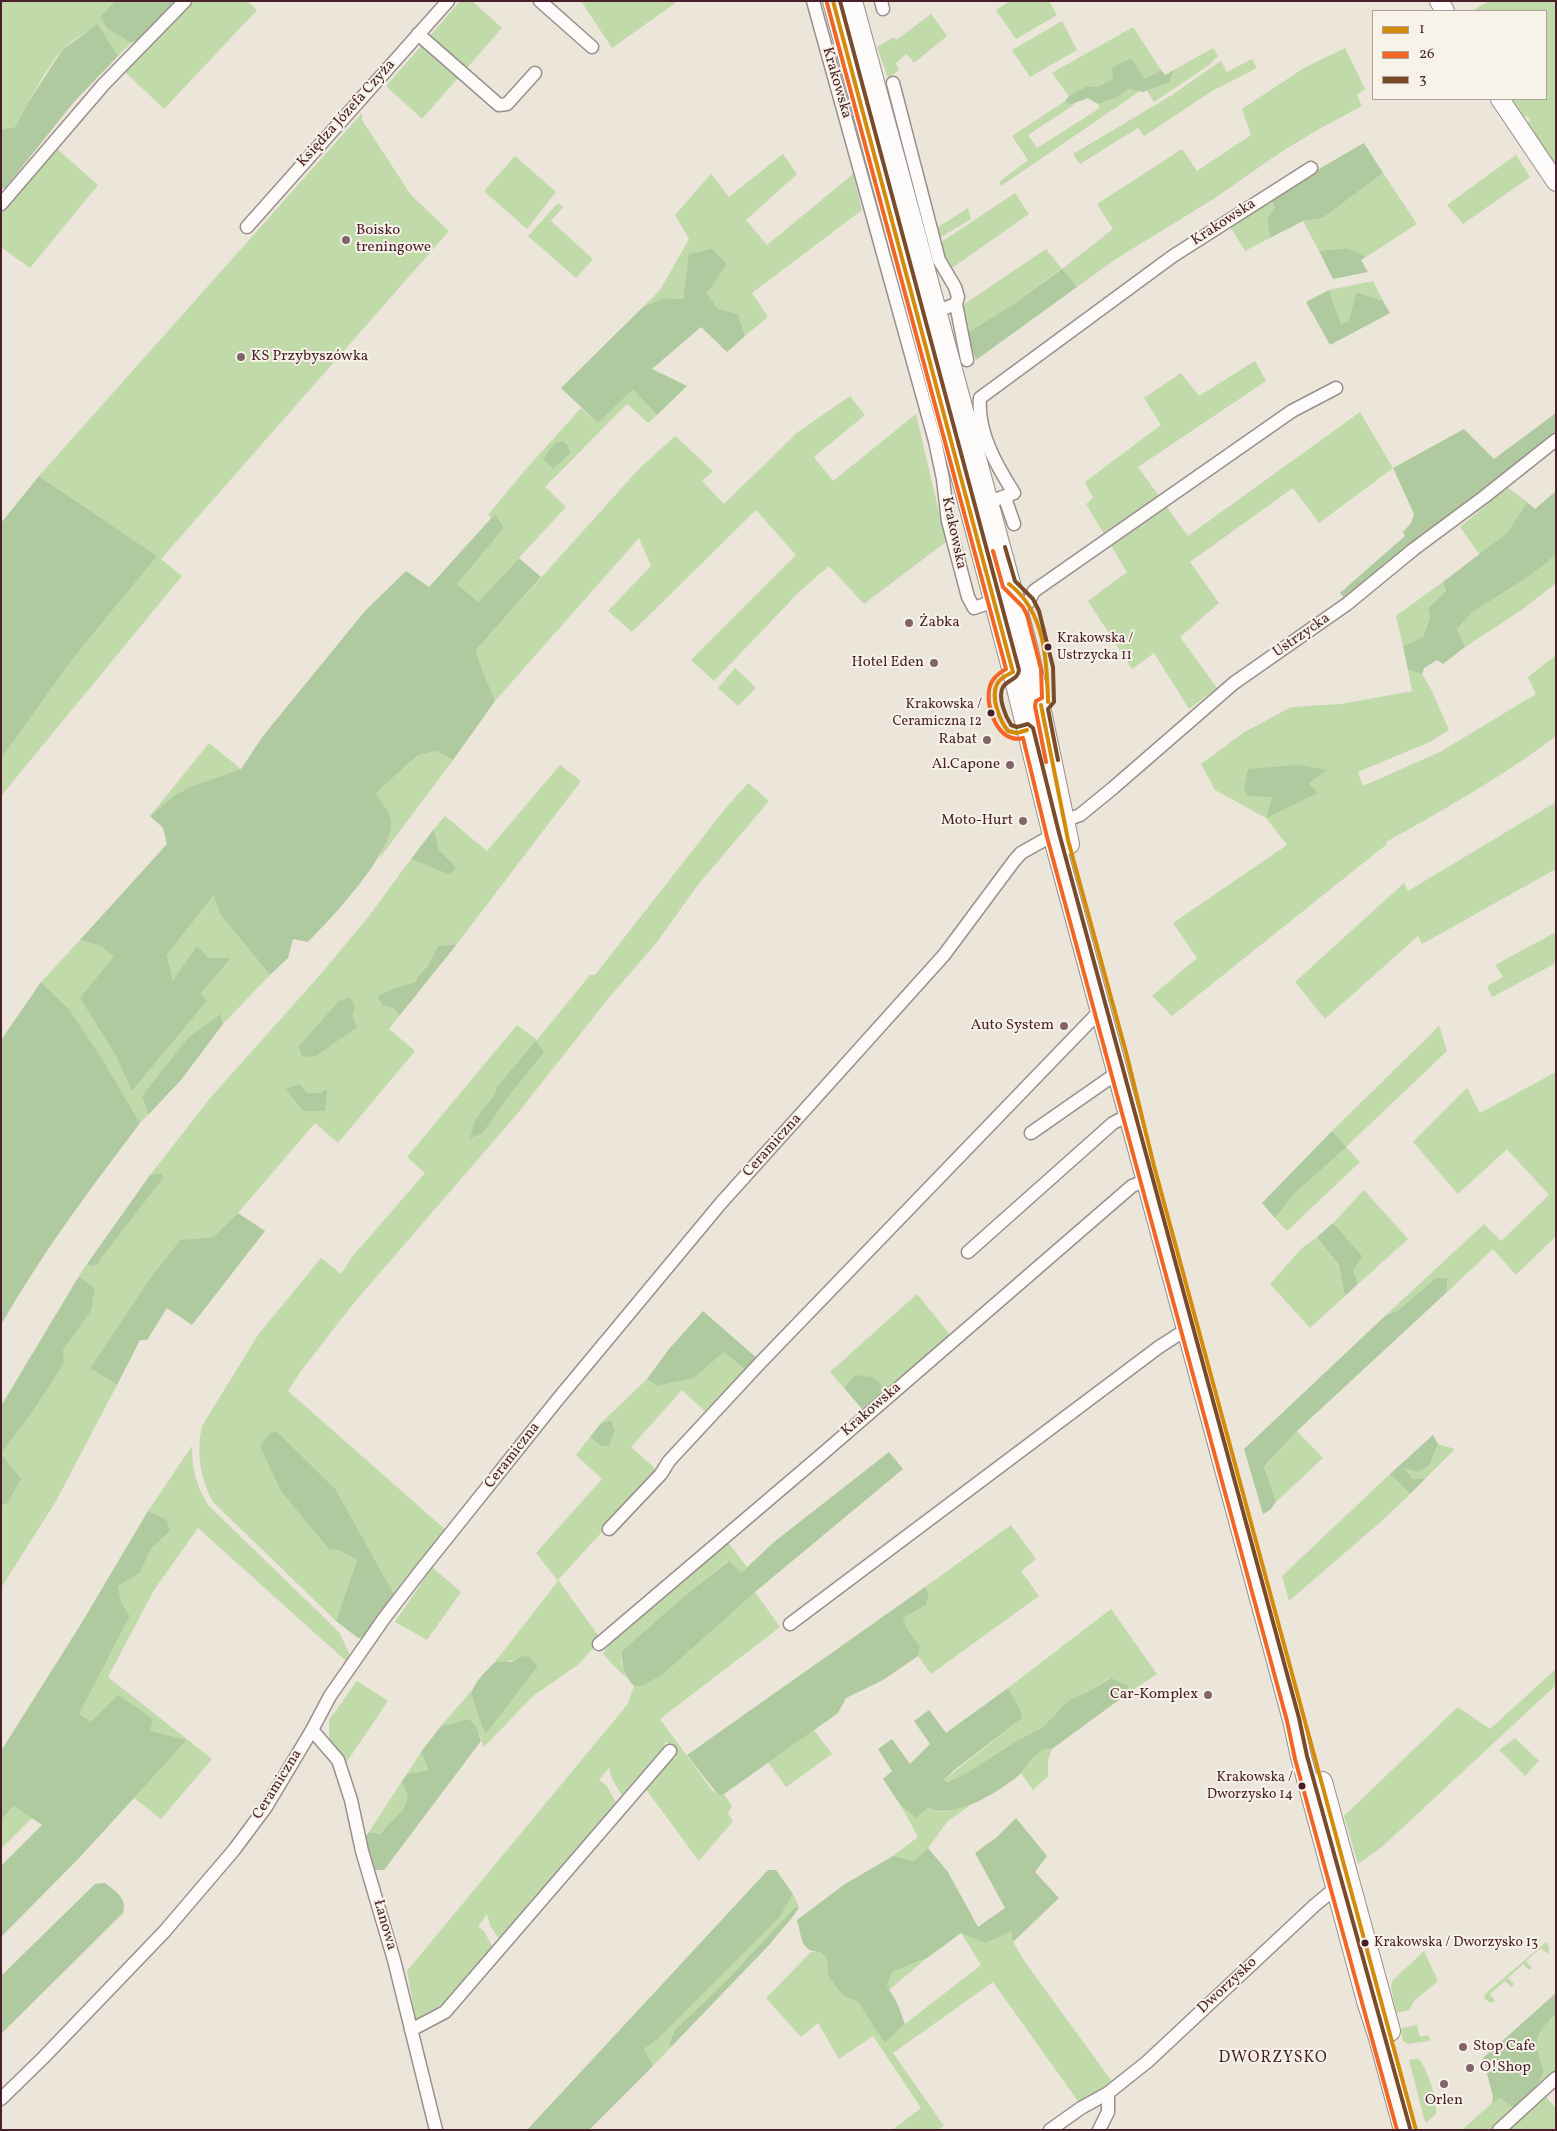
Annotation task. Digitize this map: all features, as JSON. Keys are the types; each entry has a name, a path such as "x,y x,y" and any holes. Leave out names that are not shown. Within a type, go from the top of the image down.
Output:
{"main road":[{"name":"Krakowska","path":"833,1 994,601 1154,1166 1344,1887 1367,2001 1380,2038 1404,2130"},
{"name":"Krakowska","path":"852,1 935,312 996,500 1036,686 1058,828 1101,1013 1293,1720 1416,2130"}],"street":[{"path":"1,204 104,84 185,1"},
{"name":"Księdza Józefa Czyża","path":"247,227 448,1"},
{"path":"540,1 592,47"},
{"name":"Krakowska","path":"812,1 935,441 943,479 948,521 968,598 974,608 994,601"},
{"path":"418,34 499,105 507,104 535,73"},
{"path":"893,84 939,260 955,287 958,297 956,304 967,360"},
{"path":"1501,100 1556,182"},
{"name":"Krakowska","path":"996,500 1014,493 998,468 991,452 979,410 980,398 1173,256 1311,168"},
{"path":"935,312 956,304"},
{"path":"1028,603 1034,591 1292,411 1336,388"},
{"name":"Ustrzycka","path":"1058,828 1080,815 1113,788 1234,683 1348,604 1414,548 1484,497 1556,440"},
{"path":"996,500 1014,524"},
{"name":"Ceramiczna","path":"1,2099 158,1938 211,1877 266,1807 330,1696 385,1617 558,1399 721,1204 944,955 1021,853 1058,828"},
{"path":"609,1529 661,1474 669,1461 760,1362 1094,1017 1101,1013"},
{"path":"1031,1133 1117,1073"},
{"path":"968,1252 1113,1123 1129,1114"},
{"name":"Krakowska","path":"599,1644 1132,1186 1147,1180"},
{"path":"790,1624 1159,1347 1187,1330"},
{"name":"Łanowa","path":"312,1730 338,1760 351,1800 362,1851 394,1960 436,2130"},
{"path":"411,2030 445,2012 670,1751"},
{"name":"Dworzysko","path":"1050,2130 1108,2092 1147,2062 1315,1904 1332,1891 1344,1887"},
{"path":"1499,2130 1556,2078"},
{"path":"1099,2130 1108,2112 1108,2092"}],"green space":[{"path":"1,1 115,1 100,17 107,28 131,43 118,56 99,25 75,39 63,49 50,66 15,127 1,130"},
{"path":"115,1 176,1 150,30 131,43 107,28 100,17"},
{"path":"191,1 247,1 257,10 164,109 123,70"},
{"path":"460,1 472,1 502,28 466,69 429,37"},
{"path":"581,1 678,1 612,48"},
{"path":"1010,1 1049,1 1057,15 1016,39 996,10"},
{"path":"1488,1 1556,1 1556,160 1549,162 1526,124 1530,120 1527,116 1522,119 1509,100 1547,100 1547,10 1474,10"},
{"path":"931,14 947,36 914,63 907,54 905,55 896,63 899,70 888,78 877,47 894,37 896,40"},
{"path":"1062,21 1077,50 1030,77 1012,50"},
{"path":"98,24 118,56 74,102 5,188 1,189 1,130 15,127 29,101 63,49"},
{"path":"1133,27 1161,70 1145,79 1131,58 1113,79 1097,87 1087,86 1069,96 1052,73"},
{"path":"423,44 459,77 422,119 386,86"},
{"path":"1213,48 1218,56 1209,65 1154,102 1147,91 1169,83 1174,70"},
{"path":"1345,48 1365,89 1357,95 1362,106 1281,152 1215,198 1119,257 1077,287 1061,269 1009,307 967,333 966,319 961,310 963,305 1046,249 1062,269 1113,229 1097,204 1182,149 1197,171 1251,135 1242,109 1304,68"},
{"path":"1131,58 1145,79 1161,70 1165,75 1174,70 1169,83 1143,92 1128,89 1116,98 1098,104 1088,98 1069,105 1065,101 1069,96 1087,86 1097,87 1113,79 1112,68"},
{"path":"1252,59 1257,68 1212,91 1144,136 1138,128 1080,164 1073,154 1172,95 1221,61 1227,72"},
{"path":"1128,89 1140,91 1001,186 999,182 1028,160 1012,136 1065,101 1069,105 1075,104 1028,135 1037,148 1100,108 1098,104 1116,98"},
{"name":"KS Przybyszówka","path":"362,113 362,120 411,195 449,231 161,559 182,576 1,796 1,759 71,661 157,556 39,476"},
{"path":"1364,143 1383,173 1323,218 1303,221 1270,238 1267,219 1275,207 1270,197"},
{"path":"55,147 98,185 30,268 1,247 1,211"},
{"path":"783,154 797,174 746,220 767,245 853,174 862,210 752,293 768,317 745,336 738,314 717,308 707,293 727,265 686,274 683,299 663,298 643,307 660,290 689,239 675,215 711,174 729,197"},
{"path":"1516,155 1530,177 1463,224 1447,205"},
{"path":"515,156 556,192 527,229 484,191"},
{"path":"1383,173 1417,224 1366,257 1346,248 1319,251 1303,221 1323,218"},
{"path":"1015,193 1029,214 949,270 940,247 943,241"},
{"path":"1270,197 1275,207 1267,219 1270,238 1245,251 1229,225"},
{"path":"558,203 563,207 551,221 593,259 576,278 528,236"},
{"path":"968,208 971,219 938,239 935,229"},
{"path":"1347,248 1366,257 1361,260 1368,272 1333,279 1319,251"},
{"path":"712,249 727,265 707,293 717,308 738,314 745,336 727,352 701,327 652,369 687,386 657,415 633,389 598,423 561,388 643,307 663,298 683,299 689,254"},
{"path":"1062,269 1077,287 976,360 967,333 1009,307"},
{"path":"1373,281 1383,301 1356,292 1349,321 1341,324 1329,290"},
{"path":"1329,290 1341,324 1349,321 1356,292 1383,301 1390,313 1330,345 1306,302"},
{"path":"1255,361 1266,381 1138,467 1188,536 1360,412 1393,468 1319,523 1293,488 1190,562 1219,603 1180,637 1217,688 1189,709 1154,653 1132,669 1088,601 1127,572 1086,504 1093,498 1085,482 1161,425 1144,398 1181,373 1199,396"},
{"path":"633,388 657,415 648,423 627,404 545,487 566,507 477,603 457,584 504,528 494,514 492,518 488,515 581,408 598,423"},
{"path":"850,396 865,415 814,457 833,481 916,414 946,542 864,604 829,566 800,591 714,681 691,660 796,555 756,510 632,632 608,611 651,566 639,538 495,701 476,650 637,471 675,436 713,471 702,481 724,504 798,432"},
{"path":"1556,413 1556,432 1344,598 1340,593 1405,536 1403,532 1411,523 1414,514 1393,468 1464,429 1494,459"},
{"path":"563,441 568,446 570,453 553,469 543,459 555,443"},
{"path":"39,476 157,556 71,661 1,759 1,523"},
{"path":"1507,487 1527,502 1507,533 1480,555 1460,527"},
{"path":"1556,491 1556,555 1528,577 1471,613 1457,629 1465,647 1443,664 1437,660 1424,668 1422,674 1408,670 1403,646 1423,637 1430,618 1428,608 1446,591 1443,582 1507,533 1527,502 1535,509"},
{"path":"495,514 504,528 457,584 478,602 519,558 541,577 476,650 495,701 453,760 436,751 418,755 376,793 391,820 390,833 383,849 359,884 331,918 308,942 293,939 288,958 270,975 220,914 214,895 167,955 173,981 197,946 208,958 231,958 201,993 207,1001 132,1091 115,1054 80,998 114,957 101,946 80,940 167,844 163,828 150,816 175,795 192,786 241,769 263,736 365,611 406,571 429,587"},
{"path":"1556,555 1556,583 1523,609 1465,647 1457,629 1471,613 1528,577"},
{"path":"1443,582 1446,591 1428,608 1430,618 1423,637 1403,646 1396,616"},
{"path":"1556,655 1556,736 1494,779 1386,842 1387,844 1172,1016 1152,996 1197,958 1173,923 1287,845 1266,818 1215,790 1201,764 1243,733 1291,707 1341,704 1412,691 1408,670 1422,674 1431,689 1449,730 1430,742 1358,772 1363,786 1440,752 1536,694 1528,677","holes":["1327,770 1308,785 1318,793 1266,817 1273,797"]},
{"path":"735,668 756,688 738,706 718,688"},
{"path":"209,743 241,769 192,786 175,795 150,816"},
{"path":"436,751 453,760 379,859 388,836 376,793 418,755"},
{"path":"560,765 581,781 457,944 438,946 427,967 417,977 416,982 398,987 383,1006 393,1008 400,1015 389,1029 415,1051 338,1143 315,1123 238,1213 213,1237 180,1240 148,1281 90,1368 117,1385 56,1501 1,1588 1,1505 8,1504 1,1454 33,1411 64,1363 62,1351 91,1311 95,1289 79,1276 87,1264 92,1266 98,1265 164,1177 161,1173 150,1175 211,1097 320,975 369,916 411,859 450,875 456,867 439,850 434,829 445,816 487,851"},
{"path":"1297,765 1327,770 1309,784 1318,793 1266,818 1272,797 1248,796 1244,788 1248,769"},
{"path":"748,783 769,801 697,886 657,942 608,999 517,1114 353,1304 301,1371 288,1391 447,1531 395,1596 336,1490 338,1550 357,1560 336,1621 213,1502 205,1484 200,1465 199,1446 202,1426 258,1335 321,1258 341,1274 352,1257 425,1173 407,1157 517,1025 537,1040 590,975 595,975 725,809","holes":["497,1093 511,1093 483,1133 471,1139 475,1120"]},
{"path":"1556,802 1556,869 1422,944 1418,936 1325,1019 1295,982 1404,883 1408,891"},
{"path":"434,829 439,850 456,867 450,875 411,859"},
{"path":"215,894 220,914 270,975 223,1024 222,1015 142,1096 148,1115 140,1123 103,1060 69,1009 41,982 80,940 101,946 114,957 115,1054 132,1091 207,1001 201,993 230,959 208,958 173,981 167,955"},
{"path":"1556,932 1556,963 1492,997 1487,986 1503,977 1495,965"},
{"path":"457,944 400,1015 393,1008 383,1006 378,996 398,987 416,982 417,977 427,967 438,946"},
{"path":"41,982 69,1009 103,1060 140,1123 50,1247 1,1325 1,1040"},
{"path":"350,997 355,1007 352,1016 357,1027 316,1056 302,1057 299,1046 339,1001"},
{"path":"221,1014 223,1024 181,1080 148,1115 142,1096 188,1038"},
{"path":"1439,1025 1447,1051 1346,1147 1360,1162 1287,1231 1275,1218 1294,1194 1345,1147 1332,1131"},
{"path":"536,1041 544,1052 511,1093 483,1133 470,1139 475,1120 496,1093 496,1088"},
{"path":"1556,1072 1556,1236 1516,1275 1493,1249 1447,1292 1447,1278 1436,1278 1397,1311 1385,1316 1484,1224 1501,1241 1549,1195 1507,1149 1458,1194 1413,1142 1467,1088 1480,1113"},
{"path":"299,1084 307,1093 320,1093 327,1089 325,1111 303,1111 286,1089"},
{"path":"1332,1131 1346,1147 1294,1194 1275,1218 1262,1203"},
{"path":"161,1173 164,1177 98,1265 92,1266 87,1264 150,1175"},
{"path":"1364,1190 1408,1239 1358,1284 1333,1223"},
{"path":"238,1213 265,1231 192,1325 167,1308 147,1340 140,1340 117,1385 90,1368 148,1281 180,1240 213,1237"},
{"path":"1333,1223 1362,1256 1353,1271 1358,1284 1345,1296 1339,1266 1317,1237"},
{"path":"1317,1237 1339,1267 1345,1296 1310,1328 1270,1284 1302,1248"},
{"path":"79,1276 95,1289 91,1311 63,1350 64,1363 33,1411 1,1454 1,1406"},
{"path":"1436,1278 1447,1278 1447,1292 1297,1431 1264,1467 1276,1502 1270,1510 1263,1514 1244,1449 1385,1316 1397,1311"},
{"path":"917,1294 951,1336 881,1396 855,1375 844,1388 830,1372"},
{"path":"703,1311 759,1360 748,1372 724,1352 694,1378 657,1386 647,1379 669,1349"},
{"path":"724,1352 748,1372 708,1414 682,1390 631,1447 658,1471 558,1580 601,1639 579,1664 533,1696 484,1747 477,1728 460,1721 441,1726 473,1689 471,1694 486,1734 538,1666 532,1660 523,1657 495,1662 558,1581 536,1553 602,1479 576,1455 590,1437 601,1446 609,1446 615,1429 611,1420 601,1423 647,1379 657,1386 694,1378"},
{"path":"855,1375 872,1377 881,1384 881,1396 864,1411 844,1388"},
{"path":"611,1420 615,1430 609,1446 601,1446 590,1437 601,1423"},
{"path":"1297,1431 1323,1458 1276,1502 1264,1468"},
{"path":"277,1432 336,1490 395,1596 365,1637 358,1638 336,1621 357,1560 338,1550 329,1549 281,1491 260,1446 270,1433"},
{"path":"1433,1435 1438,1444 1429,1466 1417,1472 1404,1468 1413,1479 1426,1478 1410,1494 1390,1474"},
{"path":"1438,1444 1455,1449 1426,1478 1413,1479 1403,1468 1417,1472 1429,1466"},
{"path":"192,1446 196,1477 200,1491 208,1505 339,1632 350,1655 346,1661 198,1528 154,1590 108,1677 212,1759 161,1819 134,1798 187,1740 91,1723 79,1714 130,1616 121,1602 118,1586 140,1573 151,1549 170,1531 167,1520 148,1511"},
{"path":"889,1452 903,1469 755,1592 663,1674 642,1686 634,1686 624,1670 622,1651 683,1597 729,1561 741,1573 774,1542"},
{"path":"1,1454 21,1479 7,1504 1,1505"},
{"path":"1390,1474 1410,1494 1384,1519 1289,1601 1282,1576"},
{"path":"148,1511 167,1520 170,1531 151,1549 140,1573 118,1586 121,1602 130,1616 79,1714 91,1722 118,1695 153,1719 150,1731 187,1740 80,1857 1,1937 1,1866 42,1825 14,1806 1,1820 1,1751 81,1624"},
{"path":"1011,1525 1036,1559 1021,1571 1039,1596 931,1674 918,1656 920,1646 907,1629 903,1618 926,1605 929,1596 925,1587"},
{"path":"727,1541 747,1567 740,1574 728,1561 683,1597 622,1651 621,1662 626,1678 603,1654 610,1643"},
{"path":"432,1567 461,1592 427,1640 395,1622"},
{"path":"925,1587 929,1596 926,1605 903,1618 907,1629 920,1646 918,1656 883,1680 846,1698 838,1713 719,1796 687,1755"},
{"path":"755,1592 780,1627 660,1719 712,1790 719,1796 724,1794 732,1806 728,1814 733,1821 699,1861 645,1788 669,1760 677,1757 666,1741 662,1752 623,1797 612,1779 609,1768 599,1780 606,1785 617,1804 500,1941 490,1925 487,1914 478,1927 484,1931 493,1948 446,2002 416,2020 407,1971 627,1705 634,1686 642,1686"},
{"path":"1111,1609 1157,1674 1127,1694 1129,1686 1110,1678 1092,1690 1069,1700 1042,1728 1018,1740 965,1774 946,1782 944,1780 1021,1719 1021,1711 1008,1688"},
{"path":"522,1656 529,1657 538,1666 486,1734 471,1694 473,1689 495,1662 511,1662"},
{"path":"1556,1669 1556,1685 1383,1846 1358,1864 1344,1816 1458,1707 1490,1729"},
{"path":"1111,1678 1129,1686 1127,1694 1052,1749 1046,1749 1037,1753 1020,1774 1001,1789 976,1802 951,1810 939,1811 928,1808 916,1818 901,1806 883,1779 892,1771 878,1749 892,1739 910,1764 930,1744 914,1721 929,1710 946,1733 1008,1688 1021,1711 1021,1719 953,1771 944,1780 947,1782 965,1774 1018,1740 1042,1728 1069,1700 1092,1690"},
{"path":"357,1681 388,1701 346,1763 329,1737 329,1720"},
{"path":"469,1719 477,1728 481,1741 384,1870 373,1870 365,1837 369,1832 380,1834 404,1808 408,1797 402,1781 407,1774 429,1770 421,1752 441,1726"},
{"path":"814,1730 832,1754 786,1787 768,1762"},
{"path":"1515,1738 1539,1761 1525,1776 1499,1750"},
{"path":"1045,1748 1052,1749 1048,1760 1048,1776 1033,1790 1021,1773 1037,1753"},
{"path":"421,1752 429,1770 407,1774"},
{"path":"402,1781 409,1797 404,1808 380,1834 369,1832"},
{"path":"973,1803 947,1822 928,1848 914,1861 893,1856 918,1837 901,1806 916,1818 928,1808 945,1812"},
{"path":"14,1806 33,1817 1,1849 1,1820"},
{"path":"1016,1818 1047,1856 1035,1872 1059,1898 1013,1942 1011,1931 986,1943 961,1933 927,1958 892,1972 887,1986 897,2003 905,2024 885,2043 858,2002 842,1995 828,1976 827,1959 820,1952 813,1951 805,1946 797,1920 845,1884 893,1856 914,1861 928,1848 948,1872 978,1927 1005,1908 975,1853 997,1837"},
{"path":"768,1870 776,1870 793,1894 779,1918 658,2039 644,2049 653,2066 589,2130 527,2130"},
{"path":"105,1883 120,1895 124,1903 123,1913 1,2034 1,1976 95,1884"},
{"path":"793,1894 799,1907 794,1908 728,1979 675,2030 669,2043 671,2047 653,2066 644,2049 658,2039 779,1918"},
{"path":"799,1907 771,1943 671,2047 669,2044 675,2030 728,1979 794,1908"},
{"path":"1011,1931 1013,1942 1025,1962 1113,2083 1080,2104 993,1982 893,2053 944,2126 938,2130 892,2130 921,2108 873,2036 839,2059 818,2023 801,2037 766,1998 811,1952 820,1952 827,1959 828,1976 842,1995 858,2002 886,2042 905,2024 981,1965 961,1933 986,1942"},
{"path":"1546,1942 1549,1947 1548,1954 1541,1948 1526,1961 1532,1968 1529,1970 1523,1964 1508,1978 1514,1984 1511,1987 1505,1981 1490,1994 1495,2001 1490,2003 1484,1998 1486,1993"},
{"path":"1424,1951 1438,1981 1414,2001 1409,2010 1396,2013 1391,1987 1392,1981"},
{"path":"927,1958 889,1990 887,1986 892,1972"},
{"path":"1556,1993 1556,2013 1537,2040 1538,2052 1544,2071 1535,2092 1516,2110 1500,2098 1492,2103 1493,2097 1483,2058"},
{"path":"1556,2013 1556,2073 1535,2092 1544,2071 1538,2051 1537,2039"},
{"path":"1417,2025 1420,2037 1428,2035 1430,2041 1408,2044 1403,2041 1402,2028"},
{"path":"1419,2059 1422,2063 1435,2101 1436,2114 1427,2122 1425,2122 1409,2060"},
{"path":"1545,2096 1556,2108 1556,2130 1507,2130"},
{"path":"1500,2098 1516,2110 1494,2130 1462,2130 1492,2103"}],"transit line":[{"name":"1","path":"833,1 1013,672"},
{"name":"3","path":"840,1 1019,670 1017,676 1007,682 1001,691 1003,707 1011,725 1017,727 1028,724 1033,728 1059,833 1299,1718 1307,1756 1410,2128"},
{"name":"26","path":"827,3 1006,669 996,676 990,686 989,703 991,713 1000,730 1006,736 1014,739 1023,738 1047,837 1287,1721 1295,1759 1397,2130"},
{"name":"3","path":"1005,547 1015,581 1033,599 1039,611 1053,667 1054,702 1048,709 1058,760"},
{"name":"26","path":"993,551 1003,587 1023,607 1027,615 1041,669 1042,698 1036,701 1035,706 1046,762"},
{"name":"1","path":"1009,584 1021,595 1030,608 1042,637 1047,670 1048,702"},
{"name":"1","path":"1013,672 998,682 995,689 995,702 1008,731 1017,733 1027,730"},
{"name":"1","path":"1041,705 1068,840 1127,1056 1154,1166 1416,2130"}],"place":[{"name":"Boisko treningowe","path":"346,240"},
{"name":"KS Przybyszówka","path":"241,357"},
{"name":"Żabka","path":"909,623"},
{"name":"Krakowska / Ustrzycka 11","path":"1048,647"},
{"name":"Hotel Eden","path":"934,663"},
{"name":"Krakowska / Ceramiczna 12","path":"991,713"},
{"name":"Rabat","path":"987,740"},
{"name":"Al.Capone","path":"1010,765"},
{"name":"Moto-Hurt","path":"1023,821"},
{"name":"Auto System","path":"1064,1026"},
{"name":"Car-Komplex","path":"1208,1695"},
{"name":"Krakowska / Dworzysko 14","path":"1302,1786"},
{"name":"Krakowska / Dworzysko 13","path":"1365,1943"},
{"name":"Stop Cafe","path":"1463,2047"},
{"name":"O!Shop","path":"1470,2068"},
{"name":"Orlen","path":"1444,2084"}],"district":[{"name":"DWORZYSKO","path":"1273,2059"}]}
